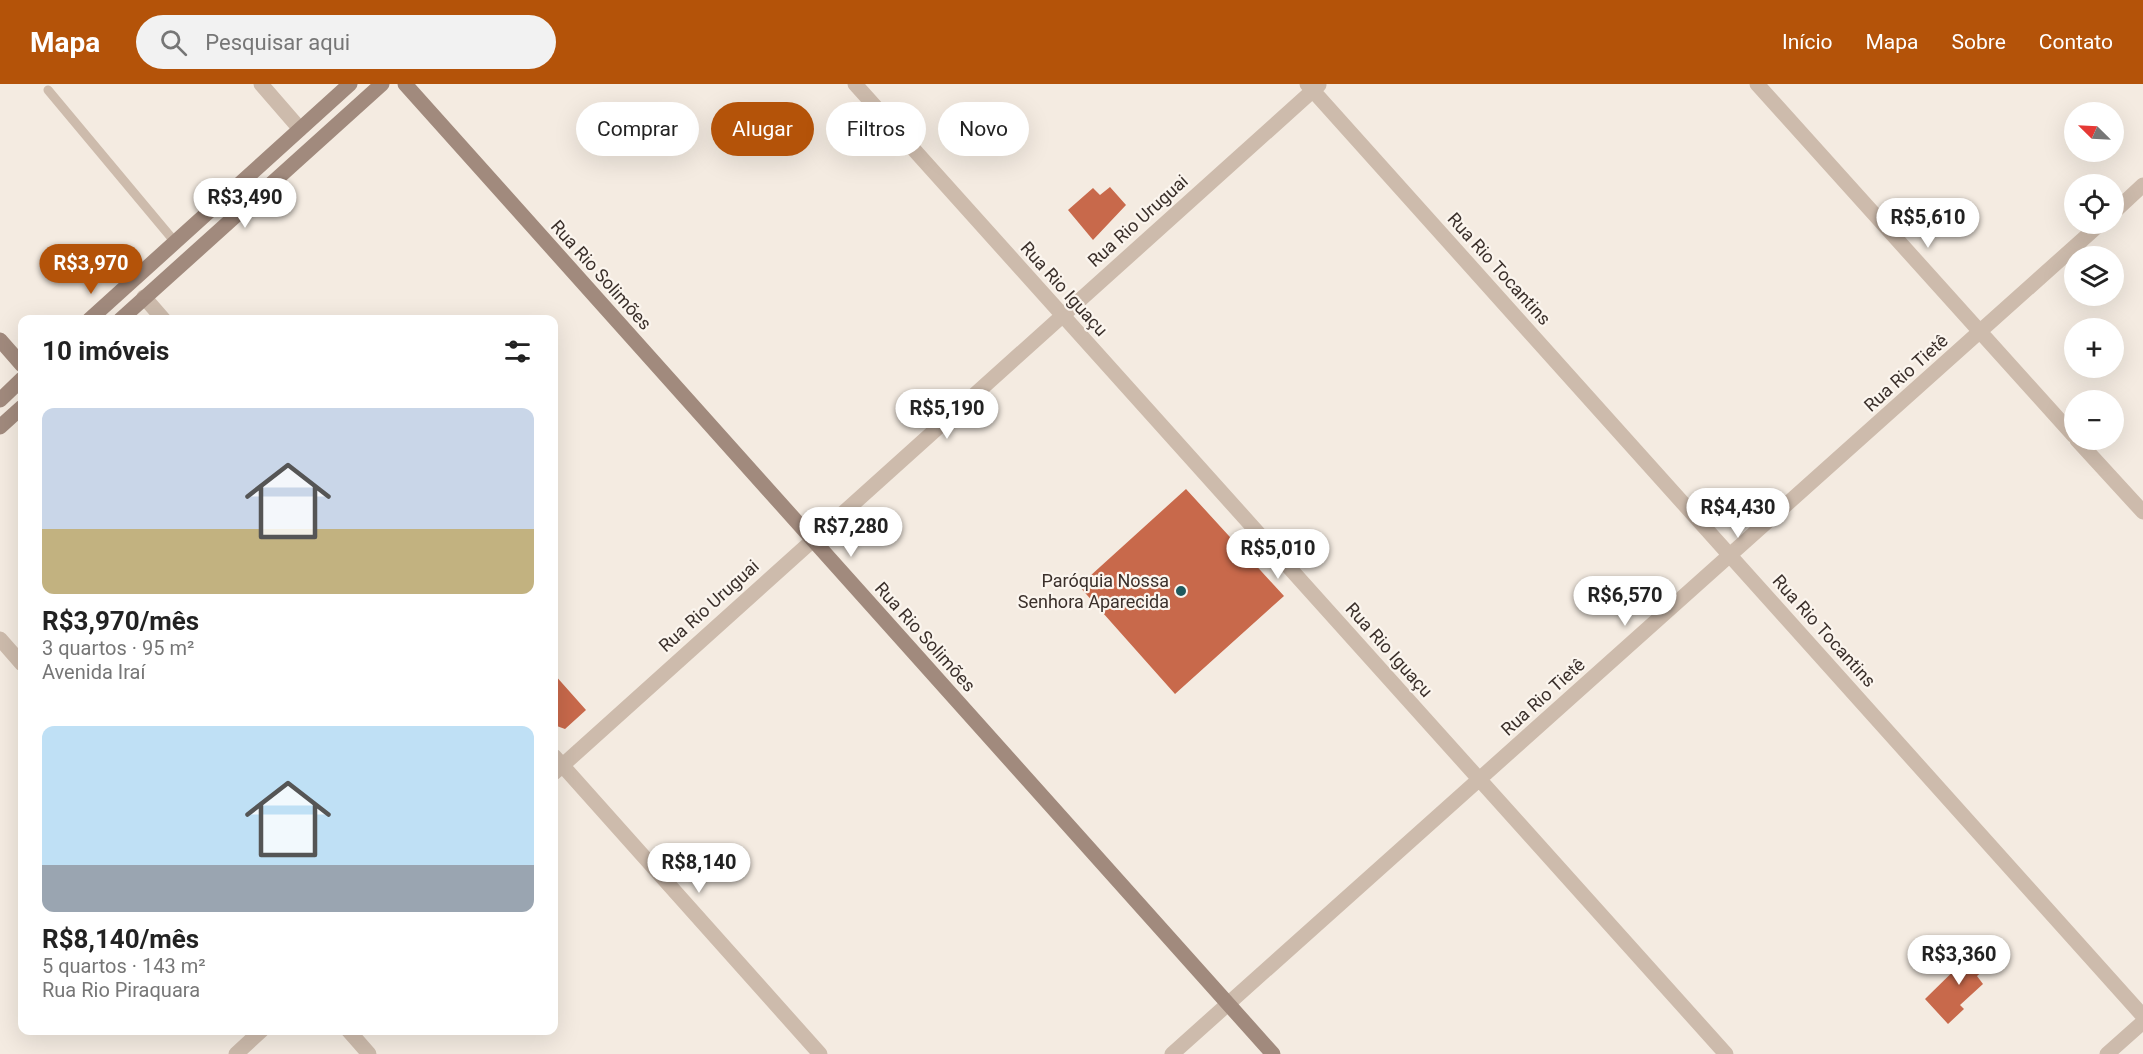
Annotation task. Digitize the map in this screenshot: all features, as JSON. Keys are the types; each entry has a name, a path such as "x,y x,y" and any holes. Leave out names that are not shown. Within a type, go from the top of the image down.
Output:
{"street":[{"path":"261,84 300,129"},
{"path":"95,315 350,84"},
{"path":"125,315 382,84"},
{"name":"Rua Rio Solimões","path":"405,84 1273,1054"},
{"name":"Rua Rio Iguaçu","path":"855,84 1726,1054"},
{"path":"1757,84 2064,425"},
{"name":"Rua Rio Uruguai","path":"558,763 812,540 1314,86"},
{"name":"Rua Rio Tocantins","path":"1314,86 2143,1016"},
{"path":"2124,203 2143,185"},
{"name":"Rua Rio Tietê","path":"1172,1054 2089,234"},
{"path":"144,297 160,315"},
{"path":"0,340 18,360"},
{"path":"0,400 18,383"},
{"path":"0,427 18,411"},
{"path":"2087,450 2143,512"},
{"path":"0,639 18,659"},
{"path":"558,767 820,1054"},
{"path":"2107,1054 2143,1022"},
{"path":"236,1054 257,1035"},
{"path":"352,1035 369,1054"}],"lane":[{"path":"48,90 175,242"}],"building":[{"path":"1110,187 1126,205 1093,240 1068,210 1093,188 1100,195"},
{"name":"Paróquia Nossa Senhora Aparecida","path":"1186,489 1284,596 1175,694 1079,586"},
{"path":"558,678 586,710 565,729 558,726"},
{"path":"1978,947 1992,963 1977,976 1983,984 1960,1005 1964,1009 1948,1024 1925,999"}],"place":[{"name":"Paróquia Nossa Senhora Aparecida","path":"1181,591"}]}
